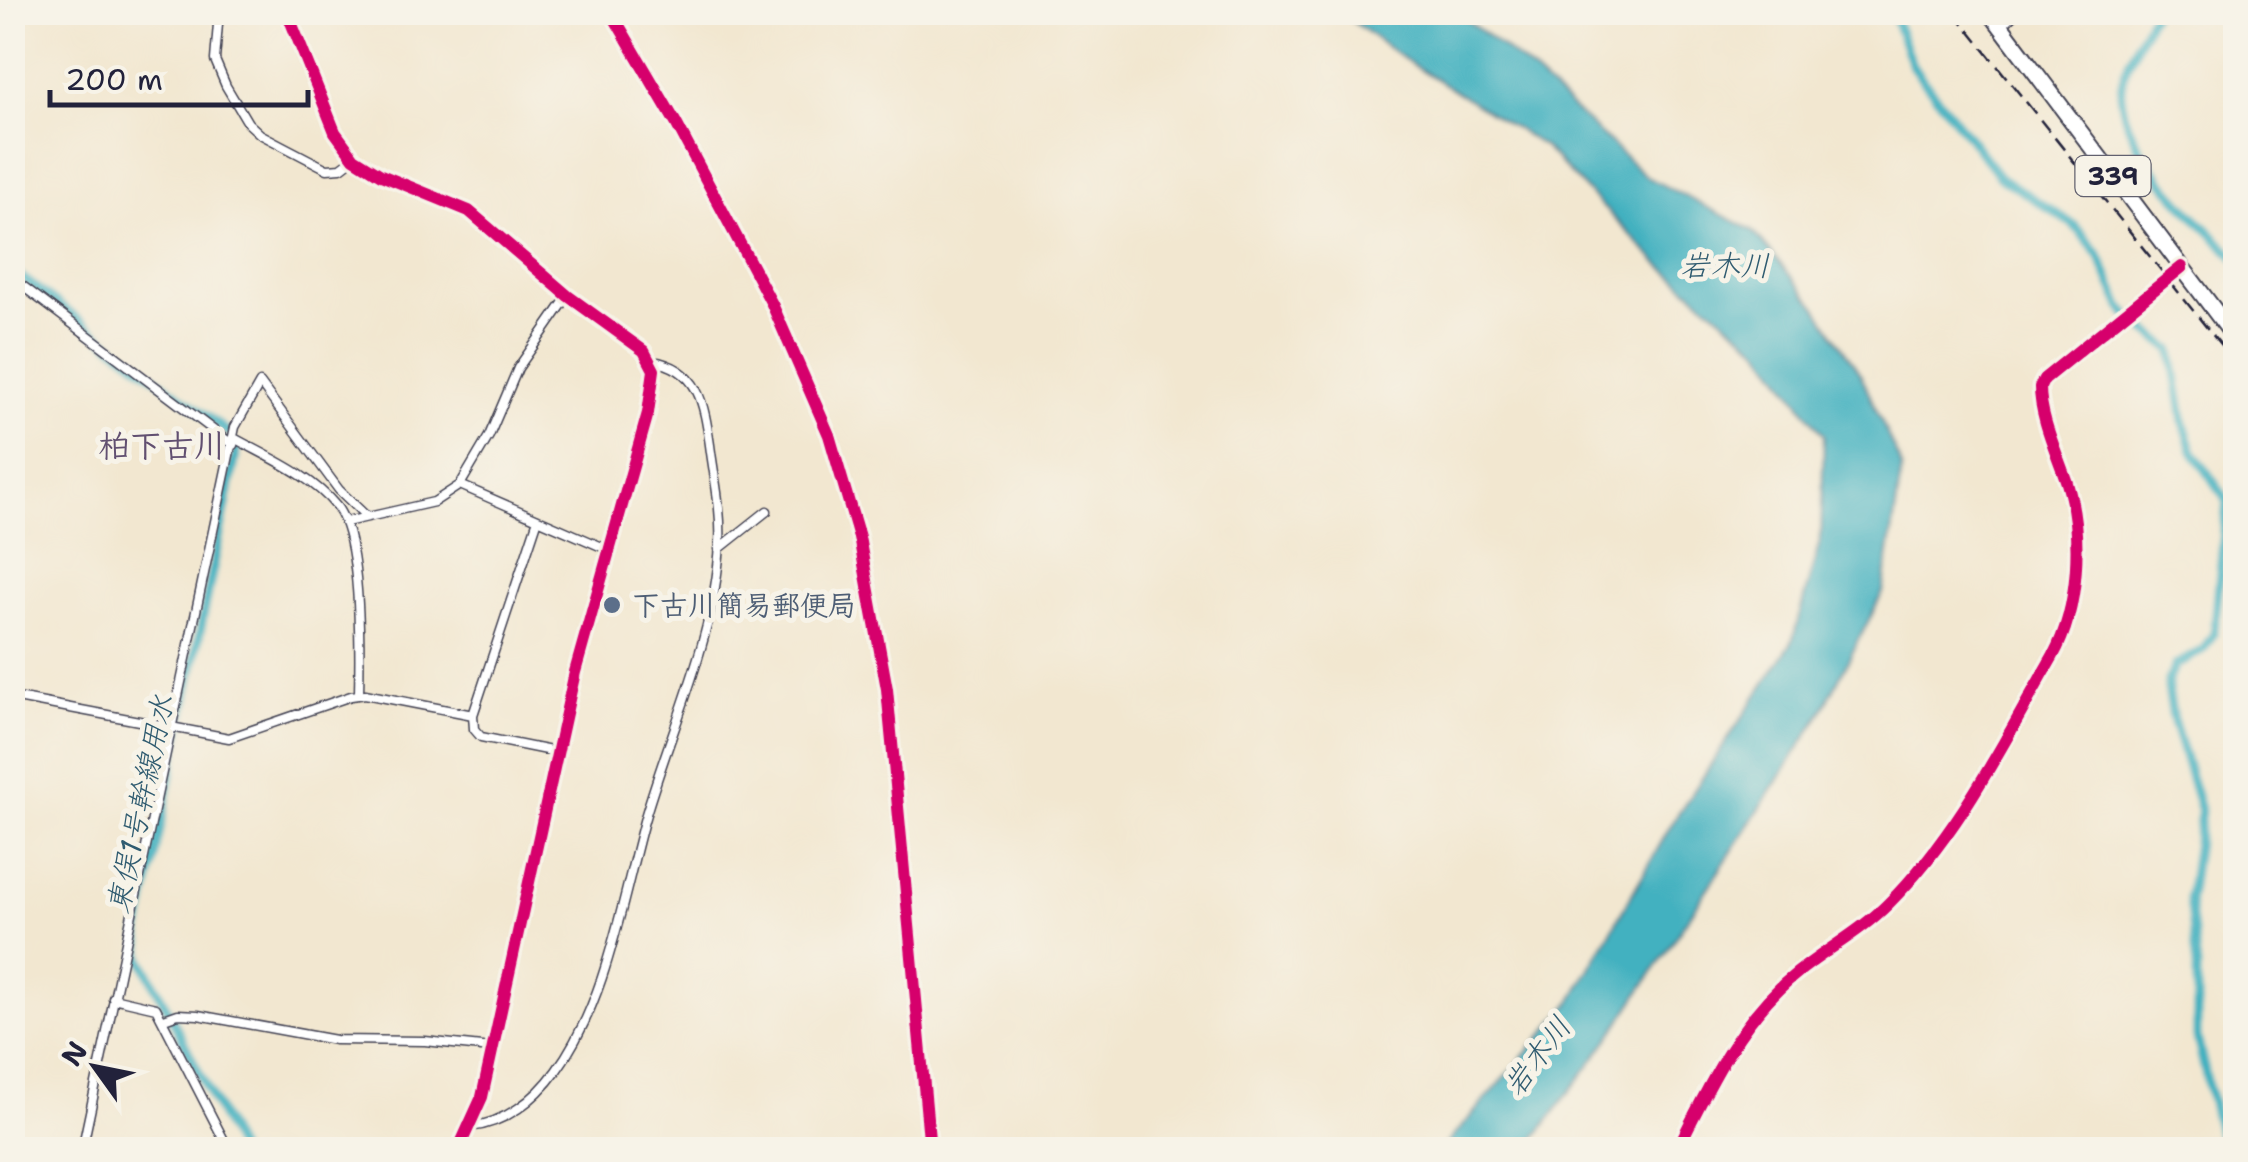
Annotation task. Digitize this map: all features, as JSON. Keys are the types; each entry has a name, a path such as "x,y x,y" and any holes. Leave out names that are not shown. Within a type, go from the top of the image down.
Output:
{"highway":[{"name":"339","path":"1995,19 2236,339"}],"street":[{"path":"219,12 215,60 248,123 260,134 327,169 340,168 354,158"},
{"path":"286,12 335,132 354,158 382,175 470,211 568,296 644,351 652,361 654,386 556,752 482,1097 458,1150"},
{"path":"611,12 676,123 772,304 829,435 860,537 887,688 930,1150"},
{"path":"1995,19 2014,12"},
{"path":"1677,1150 1727,1056 1774,993 1888,904 1931,855 1974,794 2054,656 2071,606 2074,517 2040,386 2182,266"},
{"path":"12,278 234,442 290,469 326,496 346,522 360,642 359,695"},
{"path":"346,522 434,502 460,485 488,436 518,368 568,296"},
{"path":"470,1128 493,1124 533,1095 555,1072 576,1038 599,980 708,620 719,550 718,502 702,404 688,376 677,367 652,361"},
{"path":"82,1150 113,998 177,729 235,427 260,383 339,490 364,515"},
{"path":"460,485 609,550"},
{"path":"719,550 767,511"},
{"path":"538,519 473,715 474,729 481,736 556,752"},
{"path":"12,697 229,738 359,695 473,715"},
{"path":"113,998 151,1005 168,1018 229,1150"},
{"path":"168,1018 198,1015 335,1040 425,1041 492,1048"}],"water":[{"name":"岩木川","path":"1341,13 1457,13 1524,64 1647,177 1752,230 1816,306 1861,375 1902,468 1883,592 1819,718 1611,1036 1527,1149 1442,1149 1569,1005 1673,822 1792,642 1821,537 1824,435 1761,350 1657,262 1543,146 1398,55"}],"waterway":[{"path":"1892,12 1913,67 2000,177 2074,225 2099,255 2130,318 2172,350 2184,423 2193,451 2227,501 2214,633 2203,650 2176,665 2168,680 2173,719 2201,812 2189,899 2197,967 2197,1037 2223,1150"},
{"path":"2153,12 2124,75 2121,93 2125,116 2148,162 2164,183 2236,258"},
{"name":"東俣1号幹線用水","path":"12,270 228,432"},
{"name":"東俣1号幹線用水","path":"237,450 139,932 141,957 238,1150"}],"railway":[{"path":"1954,12 2236,364"}],"cycle path":[{"path":"287,12 335,132 354,158 381,175 469,211 568,296 644,351 654,370 648,413 575,672 482,1097 458,1150"},
{"path":"611,12 676,123 772,304 829,435 859,537 887,689 930,1150"},
{"path":"1677,1150 1728,1054 1759,1010 1797,973 1878,914 1913,877 1937,848 1998,753 2062,637 2076,571 2072,503 2046,423 2040,387 2044,379 2182,267"}],"place":[{"name":"下古川簡易郵便局","path":"612,605"}],"district":[{"name":"柏下古川","path":"162,445"}]}
